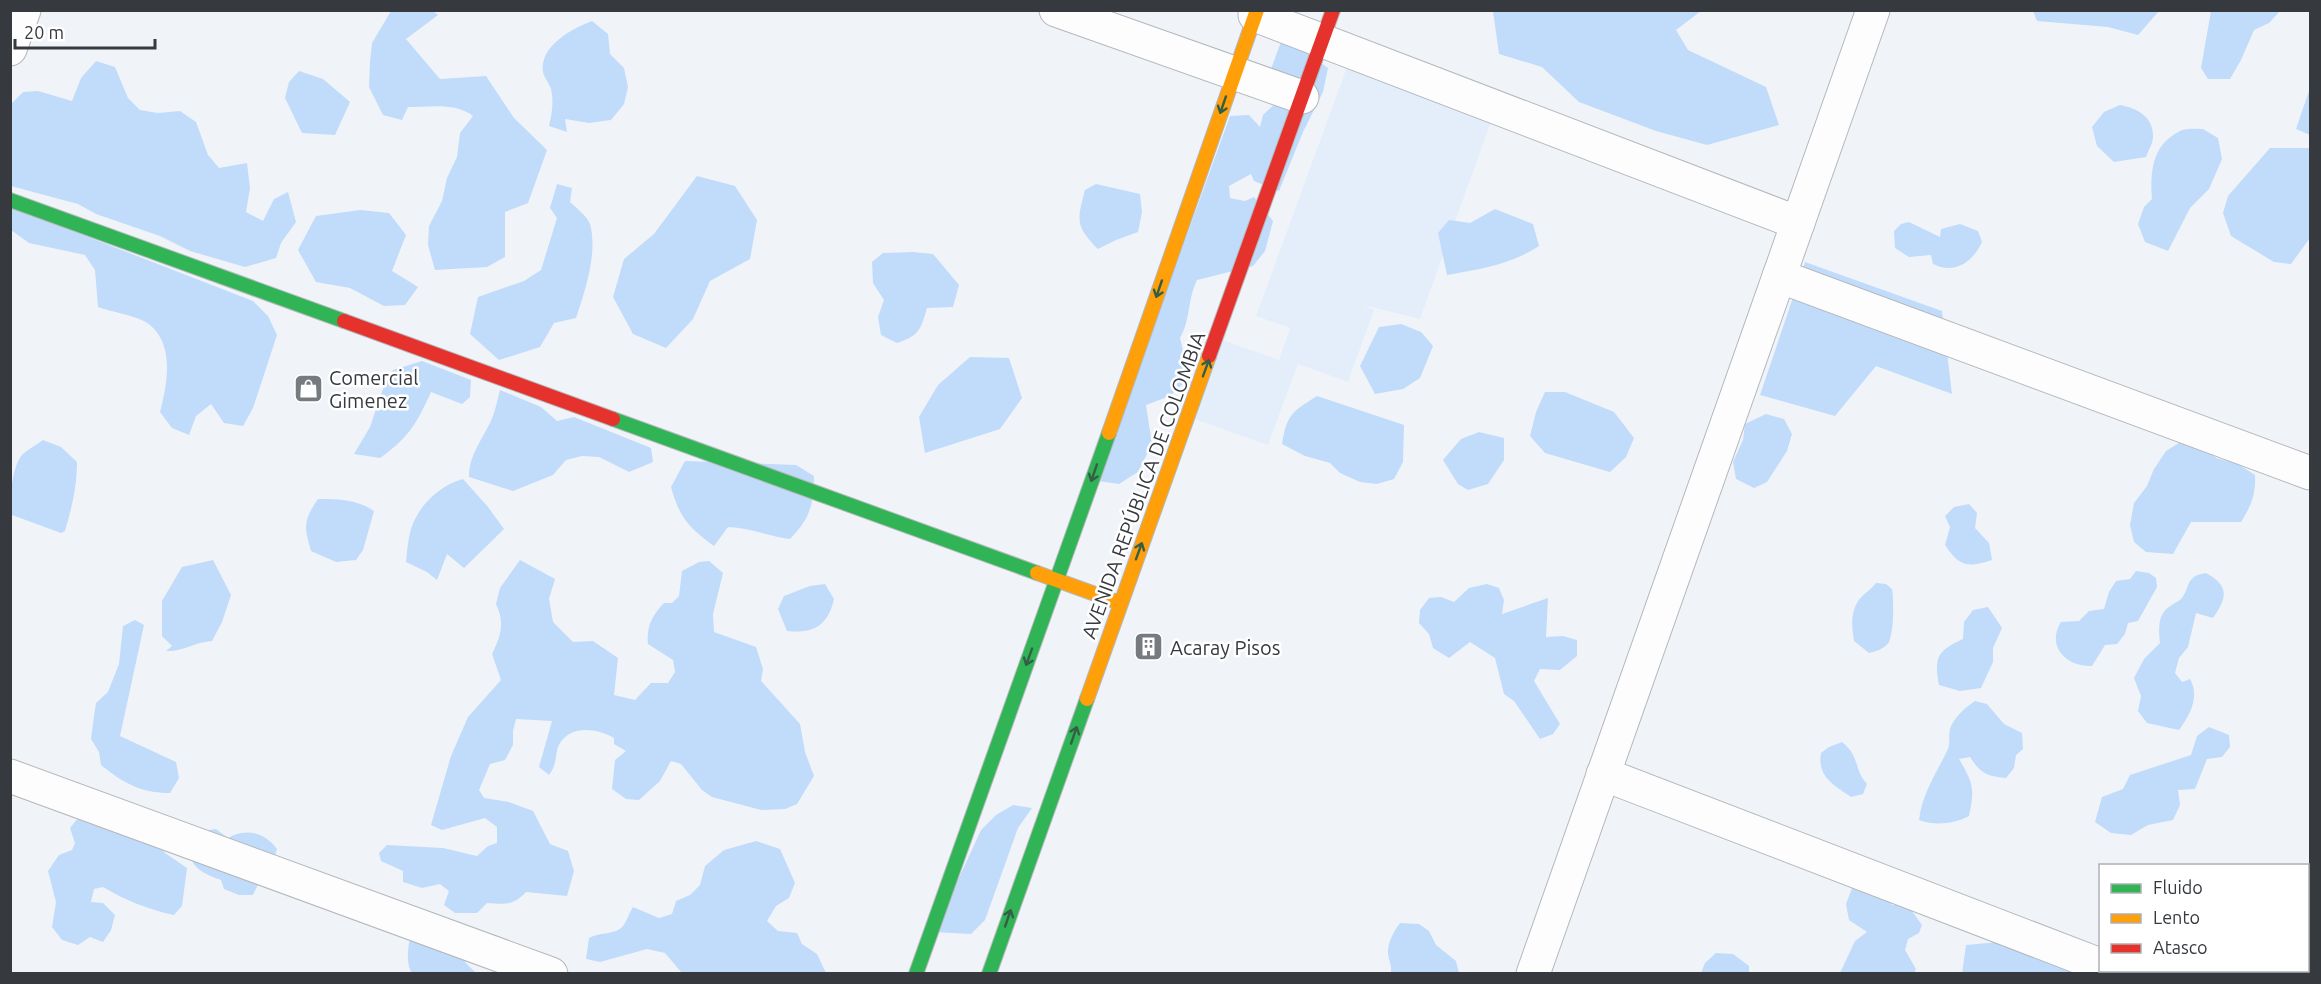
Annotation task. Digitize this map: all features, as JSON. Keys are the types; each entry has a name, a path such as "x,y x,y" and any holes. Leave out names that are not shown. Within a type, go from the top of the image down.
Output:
{"street":[{"path":"10,49 24,10"},
{"path":"1056,10 1302,97"},
{"name":"AVENIDA REPÚBLICA DE COLOMBIA","path":"989,974 1333,10"},
{"path":"1533,974 1873,10"},
{"path":"916,974 1256,13 1322,41 1798,223"},
{"path":"10,200 1120,603"},
{"path":"1779,276 2310,473"},
{"path":"1603,774 2099,964"},
{"path":"10,776 551,974"}],"shaded area":[{"path":"391,11 433,11 438,15 406,39 440,79 486,76 514,118 547,150 528,203 505,212 505,257 487,267 435,270 428,245 429,226 442,201 447,178 457,157 460,133 473,116 459,109 442,106 408,107 402,120 383,115 369,87 370,62 372,43"},
{"path":"1493,11 1701,11 1676,30 1688,50 1766,87 1779,125 1707,145 1656,131 1579,102 1542,67 1499,54"},
{"path":"2033,11 2159,11 2138,35 2108,27 2037,21"},
{"path":"2211,11 2280,11 2269,23 2254,30 2230,79 2208,79 2201,68"},
{"path":"592,21 608,34 610,54 624,68 628,87 624,104 611,120 589,123 565,119 567,132 549,126 552,98 551,89 543,72 543,63 546,54 559,39"},
{"path":"1283,36 1328,68 1323,92 1303,132 1279,191 1254,181 1251,174 1229,186 1230,198 1245,201 1254,197 1273,221 1265,251 1253,266 1197,280 1186,324 1180,338 1186,364 1185,382 1170,396 1146,405 1152,444 1138,472 1119,484 1098,481 1230,116 1249,115 1260,127 1263,115 1278,101 1270,72"},
{"path":"96,61 115,67 128,98 140,110 158,113 180,111 196,122 208,155 219,168 247,163 250,188 246,212 263,221 274,199 288,192 296,222 281,243 276,258 245,267 190,251 160,236 96,214 78,204 11,186 10,105 23,92 38,91 72,101 81,78"},
{"path":"1347,67 1491,122 1420,319 1363,305 1374,310 1348,382 1298,364 1268,445 1188,417 1217,338 1279,360 1290,328 1256,316"},
{"path":"299,71 323,79 350,102 335,135 302,133 285,98 289,82"},
{"path":"2310,88 2310,135 2296,129"},
{"path":"2120,105 2138,111 2151,124 2153,139 2146,157 2114,162 2097,146 2092,127 2104,112"},
{"path":"2203,129 2218,138 2222,159 2209,189 2190,208 2168,251 2145,242 2138,224 2144,207 2152,199 2153,169 2158,151 2180,131"},
{"path":"2270,148 2310,148 2310,238 2291,264 2274,262 2231,236 2223,213 2228,196"},
{"path":"697,176 735,186 757,220 750,259 710,281 693,319 666,348 633,334 613,297 624,259 654,234"},
{"path":"557,184 572,188 570,202 590,224 591,259 580,307 576,318 554,323 540,347 499,360 470,334 478,297 524,281 541,270 557,218 550,208"},
{"path":"1096,184 1140,194 1142,212 1138,232 1098,249 1085,234 1080,222 1080,209 1085,190"},
{"path":"11,207 253,301 268,316 277,335 253,408 243,426 224,423 211,404 196,416 189,435 172,428 160,412 167,378 167,366 163,344 158,334 150,325 139,319 98,307 95,270 85,255 29,243 11,230"},
{"path":"1495,209 1533,224 1539,246 1506,262 1447,275 1438,233 1449,220 1470,223"},
{"path":"360,210 389,213 406,235 392,271 418,287 405,305 384,306 350,288 316,282 298,250 316,216"},
{"path":"1909,222 1940,237 1941,229 1960,224 1978,231 1982,242 1974,255 1962,265 1941,267 1933,264 1931,255 1909,257 1895,248 1894,231 1901,224"},
{"path":"883,253 933,254 959,285 953,307 927,308 918,331 910,338 897,343 881,335 878,317 884,300 873,283 872,262"},
{"path":"1805,262 1942,311 1952,394 1876,366 1835,416 1760,395"},
{"path":"1401,324 1421,332 1433,346 1420,378 1403,389 1375,394 1360,366 1379,327"},
{"path":"970,357 1009,358 1022,398 1000,429 925,453 919,417 938,385"},
{"path":"422,361 471,380 470,397 462,404 431,392 411,430 390,450 380,458 354,454 370,427 384,386 393,370"},
{"path":"500,390 541,407 557,421 574,417 651,448 653,462 629,472 599,457 582,456 566,460 553,475 513,491 469,477 473,455 492,419"},
{"path":"1545,392 1565,392 1614,412 1634,438 1626,457 1610,472 1545,453 1530,436 1536,412"},
{"path":"1317,396 1404,425 1403,462 1394,479 1377,484 1360,482 1340,473 1330,463 1305,456 1282,444 1286,426 1292,415"},
{"path":"1766,414 1784,419 1792,434 1787,451 1767,482 1754,488 1736,479 1733,462 1743,440 1745,424"},
{"path":"1479,432 1504,438 1504,460 1488,484 1468,490 1458,484 1443,460 1461,439"},
{"path":"2187,438 2207,445 2216,458 2238,464 2255,475 2252,500 2241,522 2191,522 2173,554 2146,552 2134,542 2130,525 2134,503 2147,486 2154,469 2166,451"},
{"path":"43,440 61,447 77,462 72,505 65,531 61,533 12,515 11,492 16,466 23,454"},
{"path":"685,461 796,465 814,476 810,510 790,539 728,527 714,546 686,521 674,497 671,487"},
{"path":"463,479 504,529 464,568 447,554 437,580 427,572 406,562 410,533 414,520 424,505 438,491"},
{"path":"318,499 354,502 374,511 363,550 356,560 336,562 311,551 306,524"},
{"path":"1969,504 1977,513 1975,528 1989,543 1992,560 1970,565 1955,558 1945,545 1950,527 1945,516 1954,507"},
{"path":"213,560 231,595 222,622 212,641 166,651 172,646 162,636 162,601 182,567"},
{"path":"520,560 555,579 549,599 553,622 573,642 593,641 618,658 614,695 635,700 651,683 668,683 675,672 673,660 648,644 648,633 653,617 664,603 672,603 679,596 682,571 699,562 709,561 723,573 713,614 714,632 756,647 763,669 761,681 800,724 805,752 814,776 797,804 785,809 761,810 712,797 702,790 681,764 671,761 660,781 639,800 626,799 612,789 615,760 626,751 614,744 614,738 600,732 586,730 571,733 560,743 554,766 549,775 539,767 552,721 516,719 513,745 505,760 490,764 479,790 484,798 509,802 533,811 550,844 568,851 574,871 567,896 526,892 517,900 508,903 487,903 477,913 455,913 444,905 449,891 440,884 422,888 403,882 403,871 381,861 379,853 387,845 443,848 477,856 488,846 497,843 497,827 485,818 442,830 431,825 451,756 468,717 501,680 492,654 501,629 496,604 500,588"},
{"path":"2136,571 2149,573 2156,578 2157,587 2138,621 2128,623 2125,634 2117,644 2105,645 2092,666 2074,663 2067,659 2057,647 2057,631 2061,622 2079,621 2089,611 2104,609 2109,592 2116,581 2130,579"},
{"path":"2206,573 2219,583 2224,593 2213,618 2196,613 2188,647 2179,658 2175,673 2182,682 2190,679 2193,686 2194,699 2190,712 2179,730 2147,723 2138,711 2141,696 2134,678 2144,659 2160,643 2162,614 2181,599 2194,577"},
{"path":"1876,583 1886,584 1892,589 1893,624 1889,642 1883,648 1869,653 1854,641 1853,616 1858,601"},
{"path":"825,584 834,599 824,621 805,631 787,631 778,609 784,596 810,586"},
{"path":"1487,584 1499,588 1504,600 1502,614 1548,598 1546,637 1563,636 1577,640 1577,656 1560,670 1540,669 1534,681 1560,724 1553,734 1540,739 1514,701 1504,694 1495,658 1470,642 1449,658 1433,648 1429,634 1419,623 1420,610 1429,598 1441,597 1454,602 1469,588"},
{"path":"1988,607 2002,628 1993,648 1993,662 1981,688 1960,691 1939,685 1937,668 1939,656 1948,647 1963,639 1964,622 1973,610"},
{"path":"135,620 144,625 120,736 176,762 179,778 170,793 141,789 117,777 101,765 99,752 91,739 96,703 108,692 119,664 123,626"},
{"path":"1975,701 1987,704 2004,724 2022,733 2023,749 2016,755 2014,768 2006,778 1985,773 1970,757 1959,759 1972,786 1969,816 1944,823 1919,820 1926,793 1948,748 1949,732 1954,720"},
{"path":"2209,727 2229,735 2230,747 2222,757 2207,759 2195,789 2178,790 2180,805 2173,820 2148,825 2131,835 2111,833 2095,822 2102,797 2123,789 2130,775 2191,755 2197,736"},
{"path":"1842,742 1855,758 1867,784 1863,794 1851,797 1828,780 1824,774 1820,761 1821,753"},
{"path":"1013,805 1032,808 1018,828 985,920 971,934 934,932 981,830 996,815"},
{"path":"79,817 155,841 165,853 187,868 182,906 174,915 137,904 103,887 94,889 91,902 103,903 115,915 111,930 103,942 90,937 78,945 62,940 52,927 56,902 48,871 59,855 72,850 75,843 70,828"},
{"path":"216,829 228,838 242,833 255,833 267,839 277,849 273,861 253,895 239,895 224,889 221,880 203,872 192,861 187,849 201,831"},
{"path":"756,841 780,849 795,883 789,898 776,906 767,921 778,931 797,933 802,944 817,954 826,973 682,973 665,953 647,949 600,962 586,959 589,938 621,928 633,907 659,918 672,914 676,901 690,895 700,885 705,866 724,850"},
{"path":"1864,886 1884,894 1892,905 1907,904 1922,925 1919,933 1908,939 1905,950 1916,969 1914,973 1817,974 1840,973 1855,941 1867,932 1849,920 1846,904 1852,888"},
{"path":"1400,923 1419,924 1429,931 1436,945 1456,961 1459,973 1391,973 1389,946 1393,933"},
{"path":"424,930 470,948 465,962 476,973 412,973 408,962 409,942"},
{"path":"1999,942 2099,970 2099,972 2127,973 1962,974 1966,945"},
{"path":"1716,953 1733,954 1749,966 1749,973 1701,973 1705,963"}],"traffic: fast":[{"path":"10,200 344,321"},
{"path":"613,419 1037,573"},
{"path":"916,974 1109,433"},
{"path":"989,974 1087,699"}],"traffic: slow":[{"path":"1109,433 1257,10"},
{"path":"1087,699 1209,356"},
{"path":"1037,573 1120,603"}],"traffic: jam":[{"path":"1209,356 1333,10"},
{"path":"344,321 613,419"}],"place":[{"name":"Comercial Gimenez","path":"308,388"},
{"name":"Acaray Pisos","path":"1149,647"}]}
